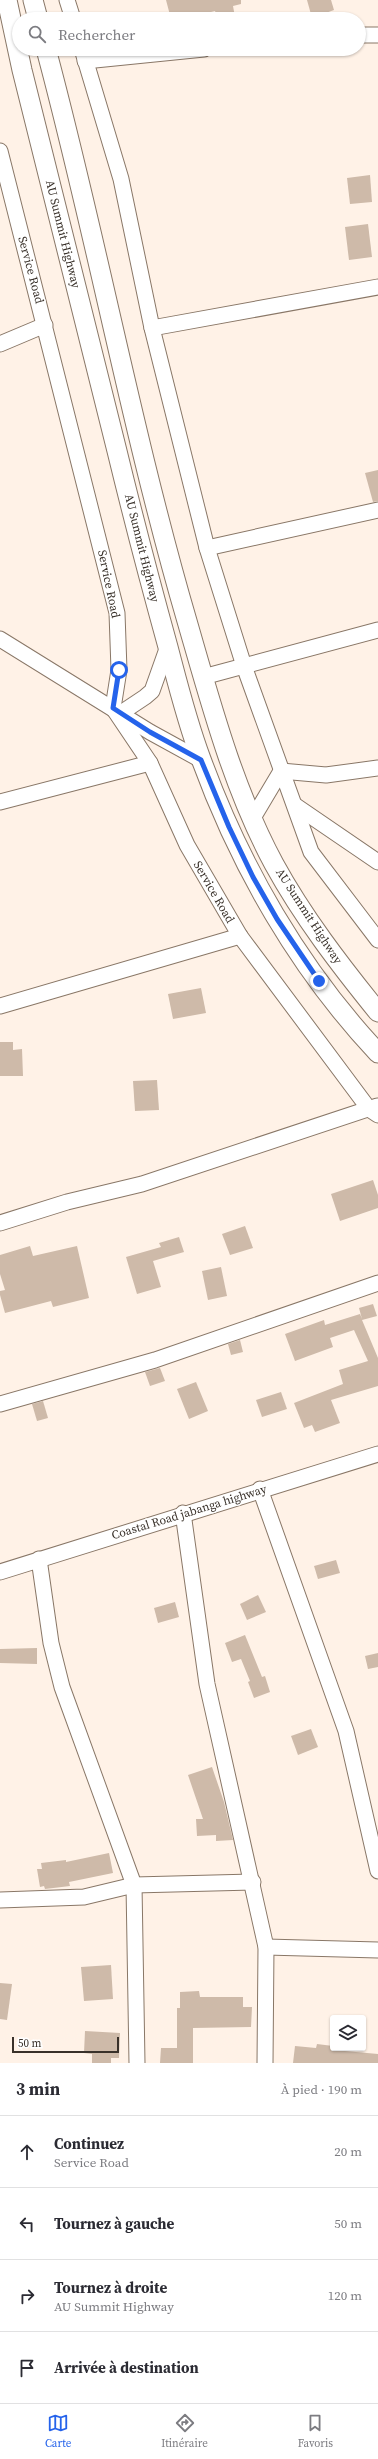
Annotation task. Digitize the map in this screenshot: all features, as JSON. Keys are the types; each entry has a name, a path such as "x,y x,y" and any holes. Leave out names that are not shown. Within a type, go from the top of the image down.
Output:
{"main road":[{"name":"AU Summit Highway","path":"7,0 12,23"},
{"path":"33,0 36,12"},
{"name":"AU Summit Highway","path":"19,56 185,713 201,760 229,827 253,877 277,919 319,981 378,1053"},
{"name":"AU Summit Highway","path":"48,56 168,556 214,719 253,818 274,863 298,905 340,965 378,1012"}],"street":[{"path":"67,0 71,12"},
{"path":"366,35 378,35"},
{"path":"83,56 121,179 152,328 207,548 244,666 281,772 296,806 311,852 378,940"},
{"name":"Service Road","path":"0,151 117,613 119,670 117,710 150,763 187,845 240,936 375,1110"},
{"path":"152,328 378,287"},
{"path":"0,344 45,325"},
{"path":"207,548 378,510"},
{"path":"203,676 378,630"},
{"path":"0,639 117,710 150,732 201,760"},
{"path":"117,710 146,697 152,690 168,646"},
{"path":"0,802 150,763"},
{"path":"281,772 326,775 378,768"},
{"path":"253,818 281,772"},
{"path":"296,806 378,862"},
{"path":"0,1006 240,936"},
{"path":"0,1223 67,1202 142,1184 375,1110"},
{"path":"0,1404 154,1360 378,1283"},
{"name":"Coastal Road jabanga highway","path":"0,1572 183,1513 378,1454"},
{"path":"260,1489 346,1731 378,1871"},
{"path":"183,1513 207,1684 253,1882 266,1947 265,2063"},
{"path":"39,1560 51,1643 62,1687 134,1885 136,2063"},
{"path":"0,1900 84,1897 134,1885 253,1882"},
{"path":"266,1947 378,1950"}],"building":[{"path":"166,0 241,0 241,4 233,6 234,12 169,12"},
{"path":"307,0 331,0 334,10 328,12 310,12"},
{"path":"370,175 372,202 350,204 347,178"},
{"path":"368,224 372,257 349,260 345,227"},
{"path":"378,470 378,501 373,502 365,473"},
{"path":"201,988 206,1013 173,1019 168,994"},
{"path":"0,1042 13,1042 13,1050 22,1049 23,1076 0,1076"},
{"path":"157,1080 159,1110 135,1111 133,1081"},
{"path":"373,1180 378,1195 378,1208 340,1221 331,1194"},
{"path":"245,1226 253,1248 230,1255 222,1234"},
{"path":"179,1237 184,1252 153,1261 161,1287 137,1294 126,1257 161,1247 159,1243"},
{"path":"30,1246 33,1256 77,1246 89,1298 53,1307 51,1301 5,1313 0,1295 0,1291 5,1290 0,1274 0,1255"},
{"path":"221,1267 227,1296 208,1300 202,1271"},
{"path":"373,1304 377,1316 362,1320 378,1358 378,1386 331,1400 340,1423 315,1432 312,1425 304,1428 294,1403 343,1384 339,1370 368,1361 354,1330 330,1338 333,1347 295,1361 285,1334 324,1320 325,1325 360,1314 362,1319 359,1308"},
{"path":"240,1340 243,1352 231,1355 228,1344"},
{"path":"160,1368 165,1381 150,1386 145,1372"},
{"path":"196,1382 208,1411 189,1419 177,1389"},
{"path":"281,1392 287,1409 262,1417 256,1400"},
{"path":"43,1401 48,1418 37,1421 32,1404"},
{"path":"336,1560 340,1573 318,1579 314,1566"},
{"path":"258,1595 266,1612 247,1620 240,1604"},
{"path":"175,1602 179,1617 158,1623 154,1608"},
{"path":"245,1635 262,1677 265,1676 270,1692 254,1698 248,1682 250,1681 241,1659 232,1662 225,1643"},
{"path":"37,1648 37,1664 0,1663 0,1649"},
{"path":"378,1653 378,1667 368,1669 365,1656"},
{"path":"311,1729 318,1747 298,1755 291,1736"},
{"path":"212,1767 224,1802 233,1840 216,1841 216,1835 197,1836 196,1819 203,1819 188,1775"},
{"path":"109,1853 113,1873 69,1882 70,1886 45,1889 44,1886 40,1887 37,1869 42,1869 41,1863 66,1860 66,1862"},
{"path":"111,1965 113,1999 84,2001 81,1967"},
{"path":"0,1983 12,1984 7,2020 0,2019"},
{"path":"199,1991 200,1997 243,1997 243,2007 252,2007 251,2027 193,2028 193,2063 160,2063 161,2048 177,2048 177,2008 180,2008 180,1992"},
{"path":"85,2031 120,2033 119,2058 111,2058 111,2063 92,2063 92,2054 84,2053"},
{"path":"317,2044 330,2046 330,2051 378,2054 378,2063 293,2063 295,2046 316,2048"}],"route":[{"path":"119,670 113,708 150,732 201,760 229,827 253,877 277,919 319,981"}]}
